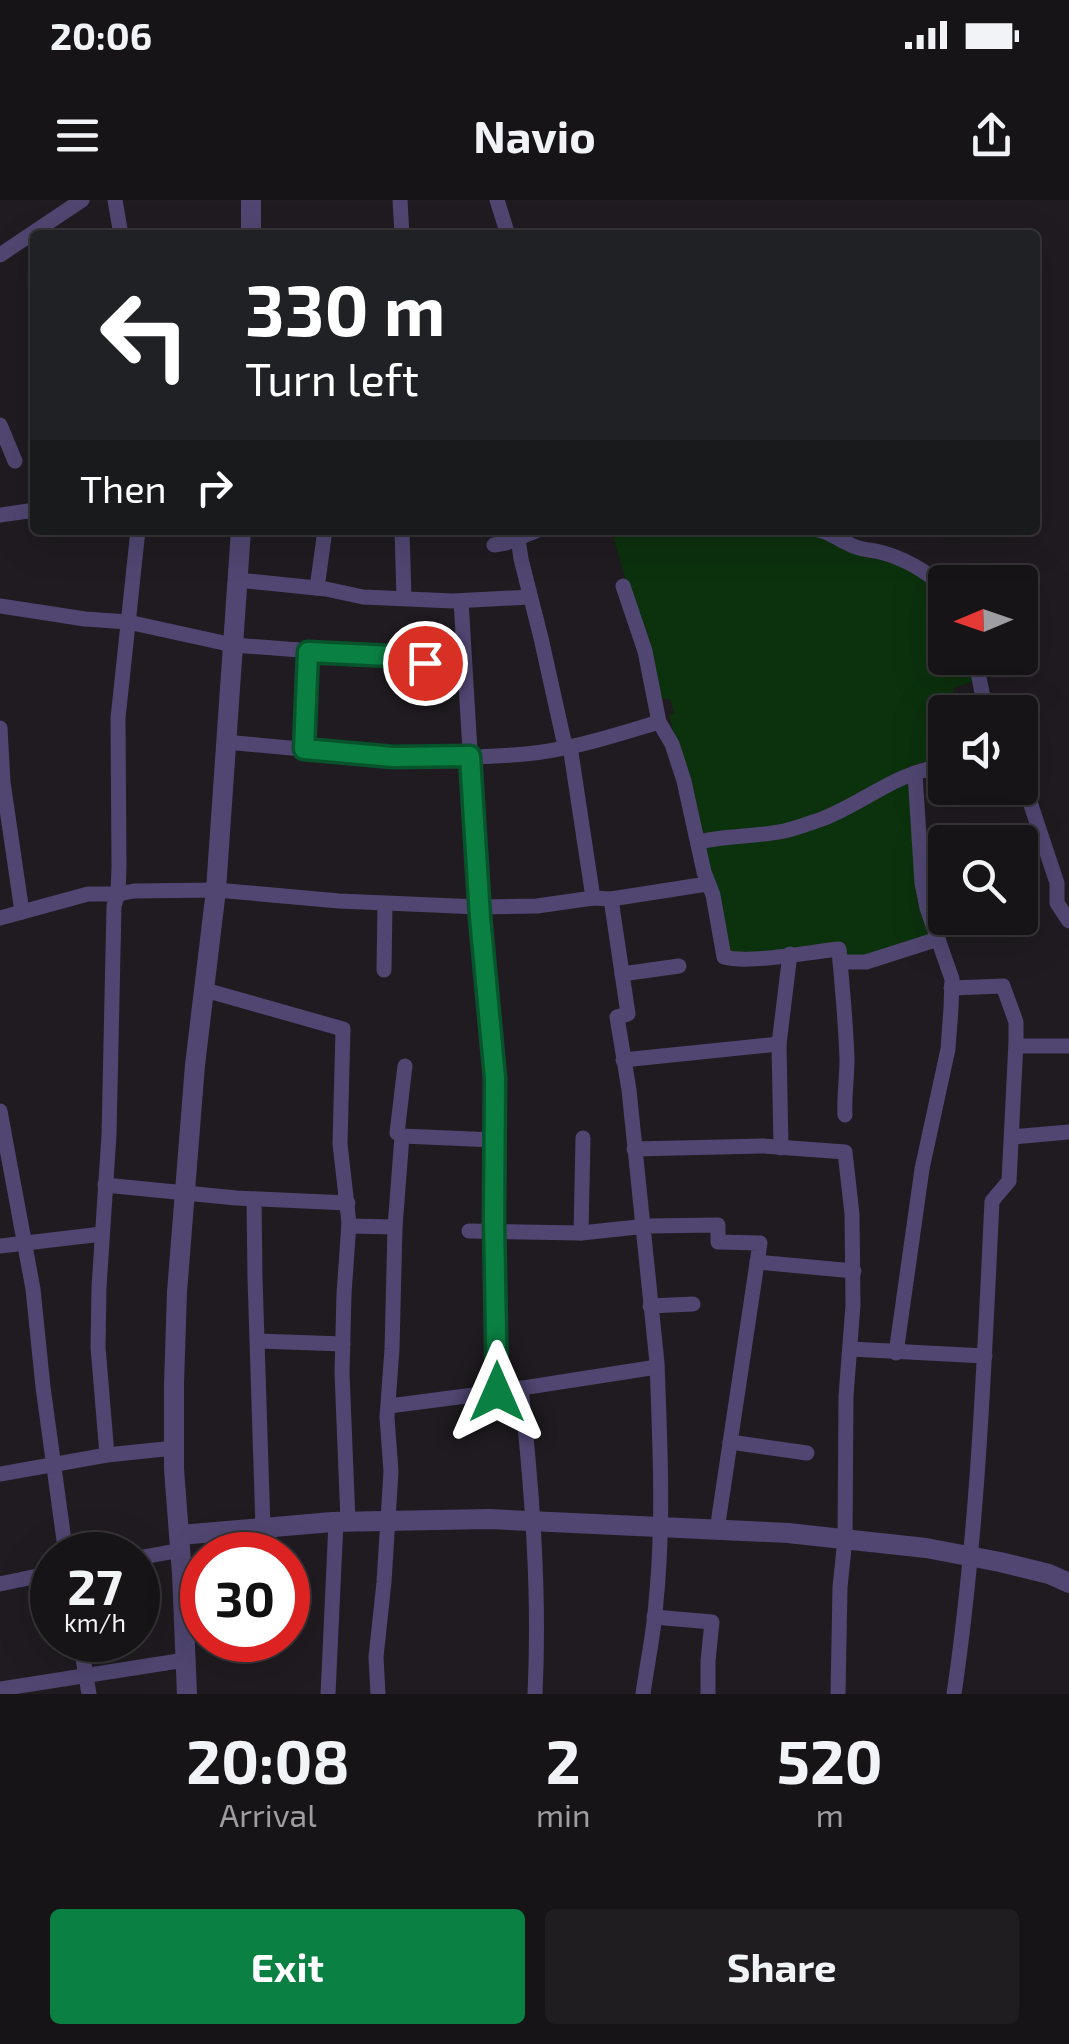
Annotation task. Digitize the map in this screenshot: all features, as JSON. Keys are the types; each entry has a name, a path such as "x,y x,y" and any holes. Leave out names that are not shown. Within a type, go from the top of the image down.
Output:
{"street":[{"path":"49,200 56,218"},
{"path":"42,230 82,200"},
{"path":"115,200 120,230"},
{"path":"251,200 251,230"},
{"path":"400,200 402,230"},
{"path":"497,200 506,230"},
{"path":"0,255 30,238"},
{"path":"0,425 15,461"},
{"path":"0,515 30,511"},
{"path":"107,1455 98,1346 109,1135 114,906 120,866 118,718 137,535"},
{"path":"160,1550 180,1543 174,1448 177,1292 195,1065 216,890 241,535"},
{"path":"317,588 323,535"},
{"path":"402,535 404,598"},
{"path":"494,545 522,535"},
{"path":"525,535 530,597 568,746 593,898"},
{"path":"835,535 862,550 879,552 913,566 928,576"},
{"path":"238,580 363,596 462,600 530,597"},
{"path":"623,586 644,651 660,722 672,744 713,895 725,958 839,949 846,1036 846,1115"},
{"path":"462,600 479,907 495,1078 497,1392"},
{"path":"0,606 128,622 233,644 391,656 425,663"},
{"path":"304,749 308,652"},
{"path":"226,742 393,757 528,754 660,722"},
{"path":"0,728 3,782 22,912"},
{"path":"698,842 787,830 827,817 898,778 928,769"},
{"path":"896,1353 922,1168 948,1050 952,988 922,883 915,774"},
{"path":"1031,805 1056,883 1057,903 1069,921"},
{"path":"0,918 88,894 134,891 216,890 385,904 479,907 611,899 707,884"},
{"path":"611,899 628,1014 617,1017 656,1367 660,1528 654,1617 643,1694"},
{"path":"384,970 385,904"},
{"path":"840,962 866,962 938,939"},
{"path":"781,1148 779,1044 790,954"},
{"path":"622,974 678,966"},
{"path":"952,988 1003,986 1016,1022 1008,1181 992,1201 971,1556 954,1694"},
{"path":"205,990 343,1029 340,1128 349,1226 343,1344 342,1522 328,1694"},
{"path":"623,1060 779,1044"},
{"path":"1016,1046 1069,1046"},
{"path":"404,1066 397,1133 495,1140"},
{"path":"0,1112 33,1290 63,1532"},
{"path":"1012,1137 1069,1132"},
{"path":"378,1694 376,1657 391,1472 387,1417 402,1136"},
{"path":"582,1233 583,1138"},
{"path":"634,1149 763,1146 845,1152 854,1271 846,1396 838,1694"},
{"path":"105,1185 254,1199 348,1202"},
{"path":"254,1199 267,1532"},
{"path":"469,1231 582,1233 718,1225 718,1242 760,1244 717,1530"},
{"path":"349,1226 395,1227"},
{"path":"0,1246 102,1234"},
{"path":"757,1262 854,1271"},
{"path":"650,1306 692,1304"},
{"path":"258,1341 343,1344"},
{"path":"850,1349 985,1356"},
{"path":"389,1406 656,1367"},
{"path":"521,1388 534,1522 538,1634 535,1694"},
{"path":"730,1442 806,1454"},
{"path":"0,1474 174,1448"},
{"path":"239,1532 342,1522 489,1519 717,1530 926,1548 1048,1574 1069,1583"},
{"path":"0,1584 30,1578"},
{"path":"654,1617 712,1622 708,1694"},
{"path":"0,1689 180,1661"},
{"path":"84,1662 89,1694"},
{"path":"186,1662 187,1694"}],"green space":[{"path":"613,535 834,535 904,566 928,583 928,675 973,675 975,681 953,688 954,695 928,695 928,761 908,767 919,899 928,935 870,957 726,956 669,715 674,713 670,699 662,699"}],"route":[{"path":"425,663 391,656 308,652 304,749 393,757 470,756 495,1078 497,1392"}]}
